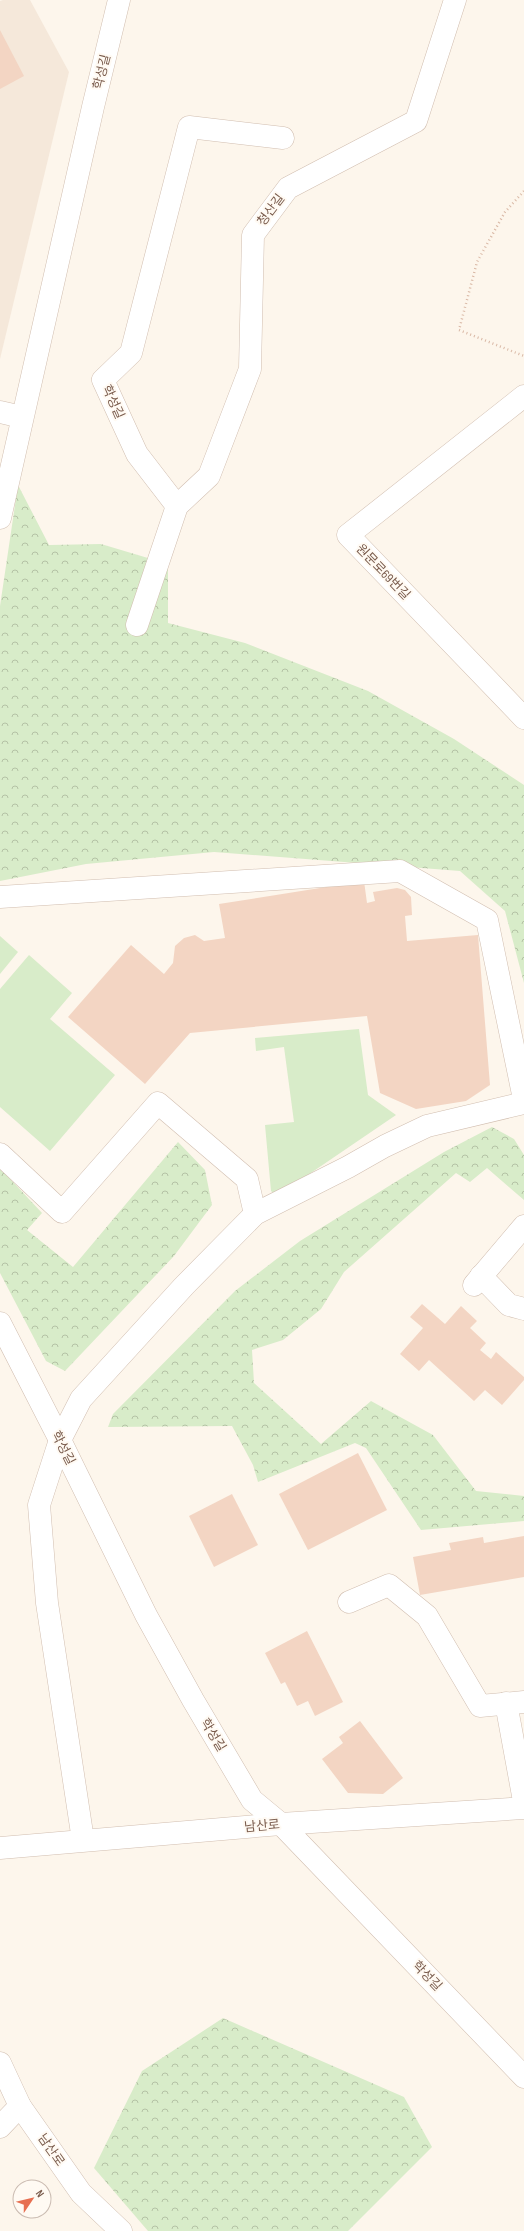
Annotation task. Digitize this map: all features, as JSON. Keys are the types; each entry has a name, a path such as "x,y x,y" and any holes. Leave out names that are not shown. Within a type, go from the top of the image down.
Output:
{"street":[{"name":"학성길","path":"0,518 119,0"},
{"name":"청산길","path":"177,506 210,476 250,369 253,235 288,188 416,121 455,0"},
{"name":"학성길","path":"177,506 137,454 103,380 131,353 189,127 284,138"},
{"name":"원문로69번길","path":"524,396 348,535 524,718"},
{"path":"0,412 22,417"},
{"path":"137,625 177,506"},
{"path":"0,897 400,871 487,920 524,1099"},
{"path":"0,1154 62,1212 158,1103 247,1179 255,1214"},
{"path":"83,1840 47,1603 39,1505 60,1440 82,1399 184,1286 255,1214 348,1167 385,1146 427,1126 524,1103"},
{"path":"521,1235 478,1280 509,1305 524,1309"},
{"name":"학성길","path":"0,1323 60,1440 146,1615 192,1700 252,1800 281,1824 523,2075"},
{"path":"349,1602 389,1585 427,1616 480,1706 515,1702 524,1801"},
{"name":"남산로","path":"0,1848 281,1824 524,1808"},
{"name":"남산로","path":"0,2063 20,2106 81,2193 118,2229"},
{"path":"0,2127 20,2106"}],"path":[{"path":"524,191 505,212 477,262 459,330 524,356"}],"shaded area":[{"path":"30,0 69,72 0,359 0,1"}],"green space":[{"path":"18,485 49,545 101,544 168,564 168,623 245,643 368,691 454,739 524,785 524,983 505,911 460,871 214,852 86,864 0,881 0,606"},
{"path":"0,936 18,952 0,974"},
{"path":"29,955 72,993 50,1019 115,1075 50,1151 0,1107 0,989"},
{"path":"359,1029 368,1095 396,1115 277,1196 271,1191 265,1125 294,1122 284,1047 256,1051 255,1038"},
{"path":"492,1127 514,1139 524,1155 524,1200 487,1168 470,1182 456,1173 344,1272 321,1309 283,1340 252,1350 254,1383 321,1444 371,1401 433,1435 476,1491 524,1496 524,1521 421,1530 366,1448 355,1443 258,1482 253,1465 232,1426 108,1427 113,1414 235,1291 300,1241 444,1152"},
{"path":"178,1142 205,1170 212,1205 174,1256 65,1371 46,1361 0,1273 0,1168 42,1213 27,1230 73,1267"},
{"path":"223,2018 404,2097 432,2147 348,2231 148,2231 94,2168 142,2071"}],"building":[{"path":"0,30 24,76 0,89"},
{"path":"364,881 367,903 375,901 373,892 397,888 405,890 411,897 412,915 405,916 407,941 478,935 490,1085 466,1101 416,1109 380,1093 367,1016 190,1033 145,1084 68,1017 131,945 164,974 173,963 175,946 184,938 195,935 204,941 225,938 219,904"},
{"path":"422,1304 445,1324 461,1306 477,1321 470,1328 486,1343 480,1350 491,1359 496,1352 524,1377 524,1380 502,1405 485,1390 474,1401 429,1360 419,1371 400,1354 423,1328 410,1317"},
{"path":"358,1453 387,1510 308,1550 279,1494"},
{"path":"232,1494 258,1545 214,1567 189,1516"},
{"path":"524,1536 524,1577 420,1595 413,1557 451,1550 449,1543 483,1537 484,1543"},
{"path":"307,1631 343,1702 315,1716 308,1701 297,1706 285,1682 281,1684 265,1653"},
{"path":"360,1721 403,1778 383,1794 348,1793 322,1759 343,1743 339,1737"}]}
